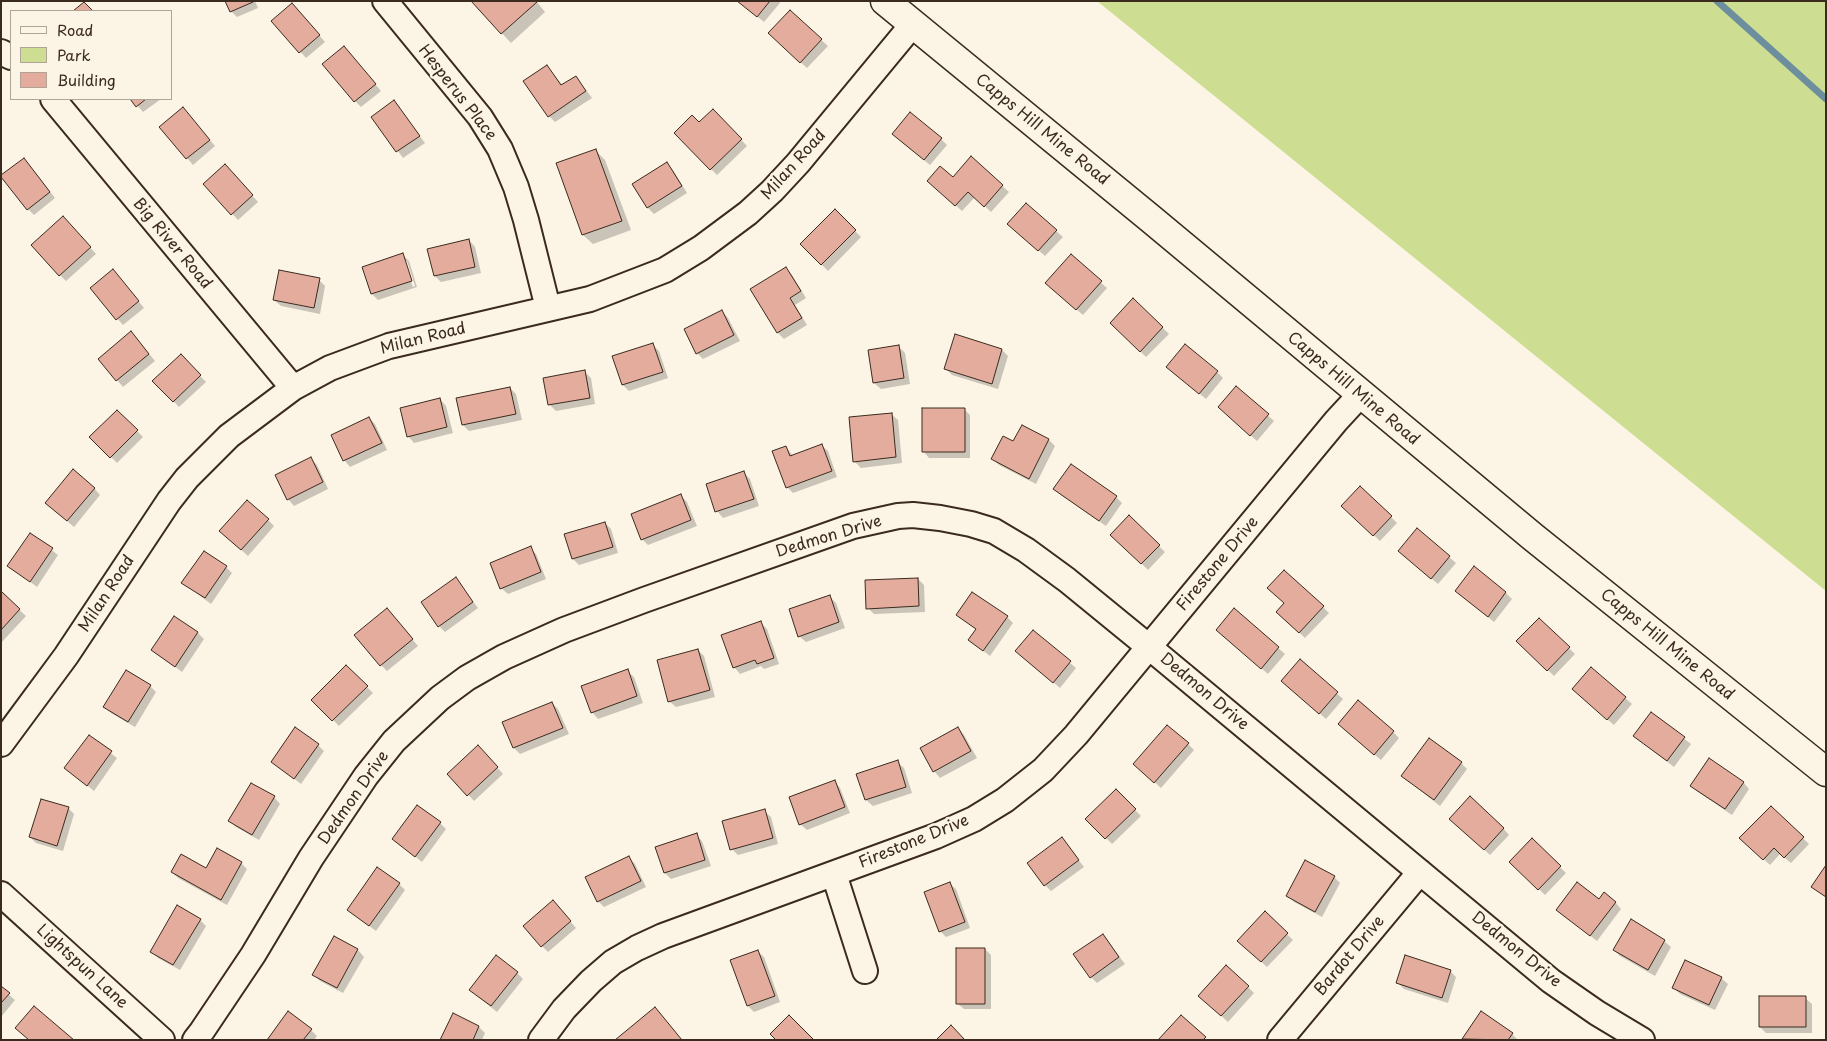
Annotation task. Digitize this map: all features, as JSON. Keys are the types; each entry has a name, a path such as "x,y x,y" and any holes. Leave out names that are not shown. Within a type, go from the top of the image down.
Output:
{"street":[{"name":"Hesperus Place","path":"384,1 480,118 500,149 516,187 526,220 548,308"},
{"name":"Capps Hill Mine Road","path":"884,1 1151,219 1360,395 1533,537 1826,772"},
{"name":"Milan Road","path":"1,744 66,656 163,509 186,478 229,436 293,388 330,368 388,346 590,299 665,270 702,248 748,213 798,163 913,24"},
{"name":"Big River Road","path":"54,100 293,388"},
{"name":"Firestone Drive","path":"541,1040 564,1009 590,981 613,962 636,948 663,936 936,836 974,819 1005,800 1043,770 1076,735 1336,421 1360,395"},
{"name":"Dedmon Drive","path":"195,1040 253,955 312,858 366,776 394,741 440,698 468,678 504,657 564,630 854,526 898,516 913,515 971,524 994,531 1026,550 1149,647 1551,981 1597,1013 1642,1040"},
{"name":"Bardot Drive","path":"1280,1040 1420,872"},
{"path":"834,874 865,971"},
{"name":"Lightspun Lane","path":"1,894 162,1040"}],"green space":[{"path":"1097,1 1826,1 1826,591"}],"building":[{"path":"225,1 252,1 253,2 230,12"},
{"path":"471,1 537,1 537,2 501,34"},
{"path":"737,1 770,1 757,17"},
{"path":"84,2 92,10 74,10"},
{"path":"292,3 320,35 299,53 271,21"},
{"path":"790,10 822,39 800,63 768,33"},
{"path":"344,46 376,84 354,102 322,64"},
{"path":"547,65 561,85 576,76 586,91 548,117 523,81"},
{"path":"131,100 145,100 136,107"},
{"path":"394,100 420,136 396,152 371,117"},
{"path":"183,107 210,140 186,159 159,127"},
{"path":"713,109 742,139 710,170 674,133 692,115 699,122"},
{"path":"910,112 942,138 924,160 892,134"},
{"path":"596,149 622,221 582,235 556,163"},
{"path":"971,156 1003,185 984,207 968,192 955,206 927,181 940,166 953,177"},
{"path":"24,158 50,192 27,210 1,177 1,175"},
{"path":"667,162 682,186 647,208 632,184"},
{"path":"225,164 253,195 231,215 203,184"},
{"path":"1026,203 1057,230 1038,251 1007,224"},
{"path":"835,209 856,230 821,265 800,244"},
{"path":"63,216 91,247 59,276 31,245"},
{"path":"469,239 475,267 434,276 427,249"},
{"path":"403,253 412,281 371,294 362,267"},
{"path":"1071,254 1102,281 1076,310 1045,283"},
{"path":"786,267 801,291 790,298 802,318 777,333 750,289"},
{"path":"113,269 139,301 116,320 90,288"},
{"path":"279,270 320,278 314,308 273,300"},
{"path":"1133,298 1163,327 1140,352 1110,323"},
{"path":"722,310 734,335 696,354 684,329"},
{"path":"131,331 149,354 116,381 98,359"},
{"path":"955,334 1002,349 992,384 944,369"},
{"path":"653,343 663,372 622,385 612,356"},
{"path":"1185,344 1218,371 1199,394 1166,367"},
{"path":"899,345 904,378 873,383 868,350"},
{"path":"181,354 201,375 173,402 152,381"},
{"path":"585,370 590,398 548,405 543,378"},
{"path":"1236,386 1269,414 1250,436 1218,407"},
{"path":"510,387 516,414 462,425 456,398"},
{"path":"440,398 447,427 407,437 400,408"},
{"path":"922,408 965,408 965,452 922,452"},
{"path":"117,410 138,430 110,458 89,437"},
{"path":"892,413 896,457 853,462 849,417"},
{"path":"369,417 382,443 343,461 331,435"},
{"path":"1022,425 1049,439 1029,479 991,459 1003,436 1013,441"},
{"path":"822,444 832,471 786,488 772,451 786,446 790,456"},
{"path":"311,457 323,482 287,500 275,475"},
{"path":"1071,464 1117,496 1099,521 1053,489"},
{"path":"73,469 95,488 67,521 45,503"},
{"path":"744,471 754,499 715,512 706,484"},
{"path":"1360,486 1392,516 1373,536 1341,506"},
{"path":"681,494 691,520 641,540 631,514"},
{"path":"247,500 269,519 241,550 219,531"},
{"path":"1129,515 1160,545 1141,564 1110,535"},
{"path":"605,522 613,547 572,559 564,534"},
{"path":"1417,528 1450,556 1431,579 1398,551"},
{"path":"30,533 53,548 30,582 7,566"},
{"path":"531,546 541,572 500,589 490,563"},
{"path":"204,551 227,566 205,598 181,583"},
{"path":"1474,566 1506,592 1488,617 1455,591"},
{"path":"1284,570 1324,606 1299,633 1276,612 1284,603 1267,588"},
{"path":"456,577 473,602 438,627 421,602"},
{"path":"918,578 919,606 866,609 865,580"},
{"path":"1,591 20,609 1,630"},
{"path":"972,592 1008,616 983,651 968,640 976,629 956,615"},
{"path":"830,595 839,622 798,637 789,609"},
{"path":"387,608 413,639 380,666 354,635"},
{"path":"1234,608 1279,647 1261,669 1216,630"},
{"path":"174,616 198,632 175,667 151,650"},
{"path":"1539,618 1570,647 1547,671 1516,641"},
{"path":"761,621 774,658 757,664 755,660 733,668 721,635"},
{"path":"1033,630 1071,661 1053,683 1015,651"},
{"path":"698,649 710,690 668,702 657,660"},
{"path":"1300,659 1338,692 1319,714 1281,681"},
{"path":"346,665 368,686 332,721 311,700"},
{"path":"1591,667 1626,697 1607,720 1572,689"},
{"path":"628,669 637,696 591,713 581,686"},
{"path":"126,670 151,685 128,722 103,707"},
{"path":"1358,700 1394,731 1374,755 1338,724"},
{"path":"552,702 563,728 513,748 502,722"},
{"path":"1651,712 1685,737 1667,761 1633,736"},
{"path":"1167,725 1189,743 1154,783 1133,764"},
{"path":"295,727 319,744 294,779 271,762"},
{"path":"958,727 971,751 933,772 920,748"},
{"path":"89,735 112,751 87,786 64,768"},
{"path":"1429,738 1462,762 1434,800 1401,776"},
{"path":"478,745 498,767 467,796 447,774"},
{"path":"1709,758 1744,782 1725,809 1690,786"},
{"path":"898,760 906,787 865,800 856,774"},
{"path":"835,780 845,807 799,825 789,797"},
{"path":"251,783 275,796 252,835 228,821"},
{"path":"1116,789 1136,809 1105,839 1085,819"},
{"path":"1470,796 1504,828 1484,850 1449,819"},
{"path":"41,799 69,807 57,846 29,837"},
{"path":"417,805 441,822 415,857 392,839"},
{"path":"1771,806 1804,837 1784,858 1774,848 1763,860 1739,838"},
{"path":"765,809 773,838 730,850 722,821"},
{"path":"697,833 705,860 664,873 655,847"},
{"path":"1062,837 1079,860 1044,886 1027,863"},
{"path":"1532,838 1561,866 1538,890 1509,862"},
{"path":"217,848 242,862 221,900 171,872 181,854 206,868"},
{"path":"629,856 641,881 597,902 585,877"},
{"path":"1305,860 1335,876 1315,912 1286,896"},
{"path":"1826,865 1826,897 1811,887"},
{"path":"377,867 400,883 369,926 347,910"},
{"path":"950,882 965,922 939,932 924,892"},
{"path":"1577,882 1599,899 1604,892 1616,902 1590,936 1556,910"},
{"path":"553,900 571,921 541,947 523,926"},
{"path":"177,905 201,919 173,965 150,952"},
{"path":"1265,911 1288,933 1261,962 1237,941"},
{"path":"1631,919 1665,940 1648,970 1613,950"},
{"path":"1103,934 1119,957 1090,978 1073,954"},
{"path":"334,936 358,949 337,988 312,975"},
{"path":"956,948 985,948 985,1004 956,1004"},
{"path":"758,950 775,996 747,1006 730,960"},
{"path":"496,955 518,972 491,1006 469,990"},
{"path":"1405,955 1451,970 1442,998 1396,983"},
{"path":"1685,960 1722,977 1709,1005 1672,988"},
{"path":"1226,965 1249,986 1221,1016 1198,996"},
{"path":"1,986 10,993 1,1003"},
{"path":"1759,996 1806,996 1806,1027 1759,1027"},
{"path":"34,1006 74,1040 29,1040 15,1028"},
{"path":"655,1007 682,1040 615,1040"},
{"path":"288,1011 312,1029 303,1040 267,1040"},
{"path":"1481,1011 1513,1033 1508,1040 1462,1039"},
{"path":"453,1013 479,1026 473,1040 440,1040"},
{"path":"789,1015 814,1040 776,1040 770,1034"},
{"path":"1181,1015 1206,1037 1203,1040 1158,1040"},
{"path":"951,1025 965,1040 936,1040"}],"waterway":[{"path":"1717,1 1826,99"}]}
